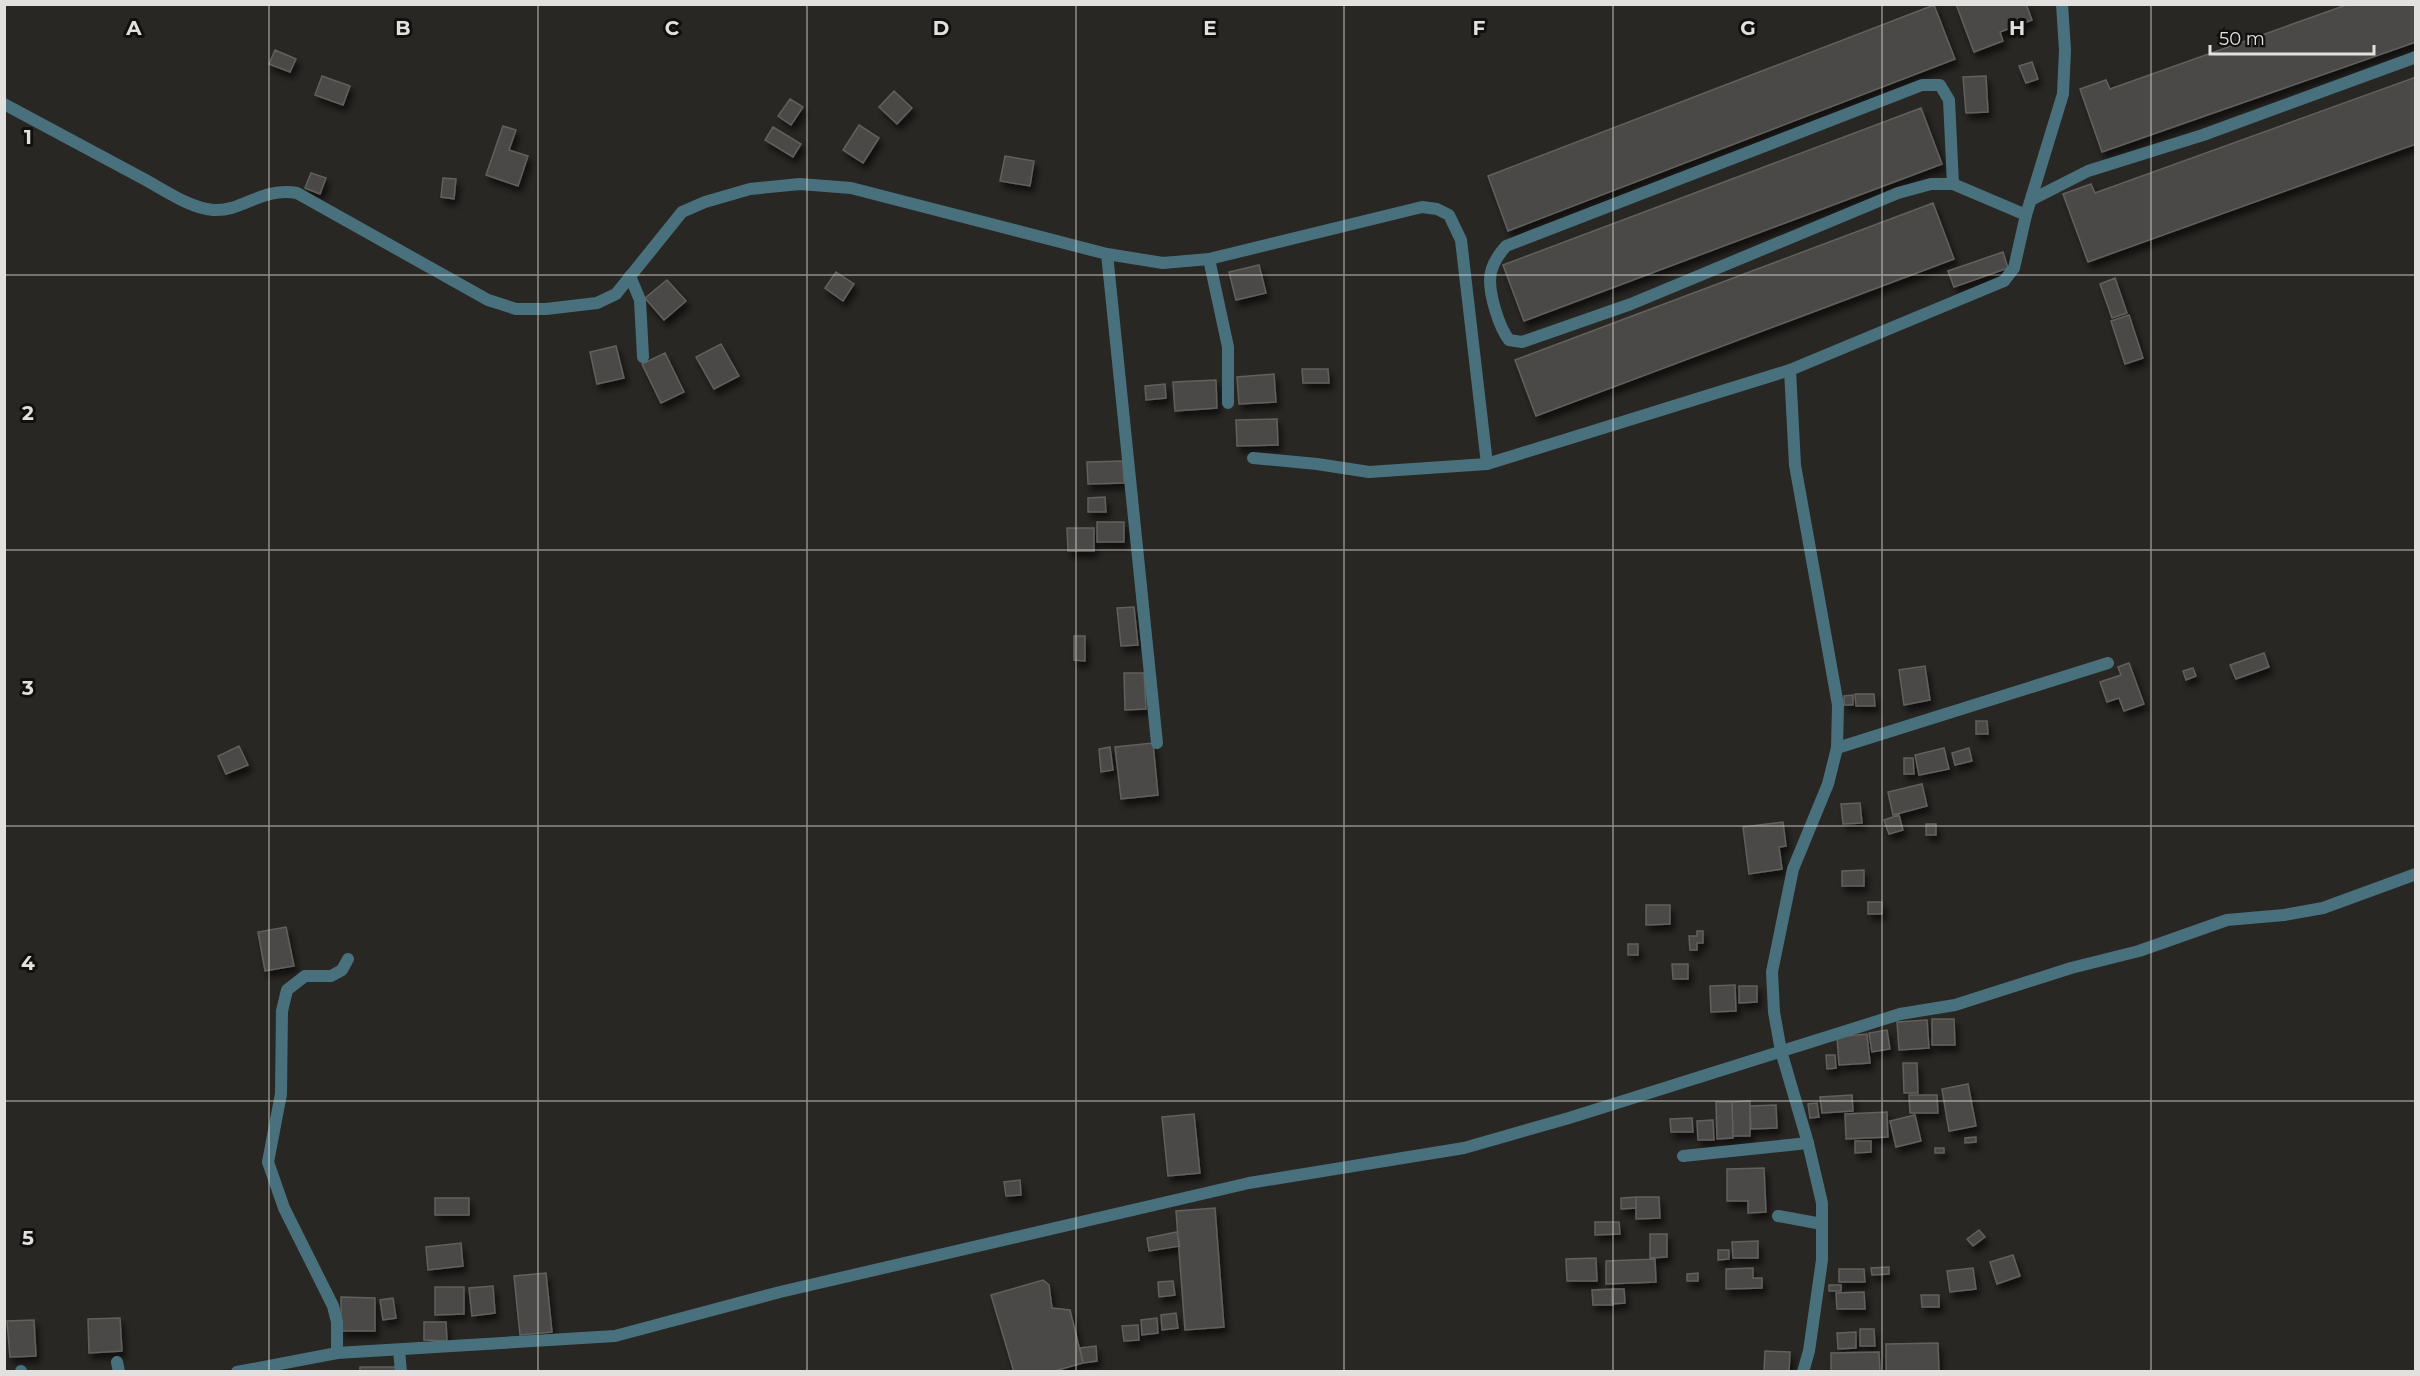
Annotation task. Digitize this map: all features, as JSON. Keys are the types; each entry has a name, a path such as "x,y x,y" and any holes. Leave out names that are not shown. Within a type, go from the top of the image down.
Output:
{"street":[{"path":"1253,458 1369,472 1487,464 1790,370 2004,281 2014,268 2026,215 2063,94 2065,50 2062,4"},
{"path":"2031,200 2088,171 2203,135 2415,57"},
{"path":"1953,184 1949,100 1940,85 1922,85 1506,246 1497,256 1490,280 1501,328 1509,339 1522,342 1631,304 1898,193 1931,184 1953,184 2026,215"},
{"path":"4,104 159,188 189,203 211,210 228,209 261,195 283,191 297,193 488,300 516,309 546,309 597,303 616,294 681,212 705,202 750,189 800,184 851,188 1107,254 1163,263 1209,259 1422,207 1437,209 1449,215 1461,240 1487,464"},
{"path":"1107,254 1157,743"},
{"path":"1209,259 1228,347 1228,403"},
{"path":"630,276 640,300 643,357"},
{"path":"1790,370 1795,465 1838,705 1838,748 1828,784 1793,869 1772,972 1774,1012 1781,1050 1808,1143 1822,1203 1822,1260 1809,1351 1803,1371"},
{"path":"1838,748 2108,663"},
{"path":"237,1371 337,1353 615,1335 780,1292 1249,1183 1464,1148 1569,1118 1900,1014 1955,1005 2071,968 2139,951 2227,920 2284,915 2323,908 2415,874"},
{"path":"337,1353 337,1322 333,1306 284,1208 268,1162 282,1094 282,1011 287,990 305,976 331,976 342,970 348,959"},
{"path":"1683,1156 1808,1143"},
{"path":"1778,1216 1822,1224"},
{"path":"399,1350 401,1371"}],"building":[{"path":"1956,4 2026,4 2032,20 2000,32 2003,41 1974,52"},
{"path":"2349,4 2416,4 2416,42 2102,152 2080,89 2106,80 2110,89"},
{"path":"1934,5 1955,59 1508,231 1488,176"},
{"path":"275,50 296,59 290,72 269,64"},
{"path":"2032,62 2038,79 2026,83 2019,66"},
{"path":"322,76 350,86 343,105 315,95"},
{"path":"1986,76 1988,112 1966,113 1963,77"},
{"path":"2416,77 2416,144 2088,262 2063,194 2091,184 2095,193"},
{"path":"894,91 912,108 897,124 879,107"},
{"path":"790,99 803,107 791,125 778,116"},
{"path":"1921,108 1942,164 1524,321 1503,265"},
{"path":"859,125 879,138 863,163 843,150"},
{"path":"503,126 516,130 509,150 528,156 518,186 486,175"},
{"path":"773,127 801,144 793,157 765,140"},
{"path":"1005,156 1034,161 1030,186 1000,181"},
{"path":"311,173 326,178 320,194 305,188"},
{"path":"443,178 456,179 454,199 441,197"},
{"path":"1933,203 1954,259 1536,416 1515,360"},
{"path":"2003,252 2008,268 1954,287 1948,271"},
{"path":"1259,265 1266,293 1236,300 1229,272"},
{"path":"836,272 854,284 843,301 825,288"},
{"path":"2115,278 2127,313 2112,318 2100,284"},
{"path":"667,280 686,301 664,320 645,298"},
{"path":"2129,315 2143,358 2125,364 2111,321"},
{"path":"721,344 739,376 714,389 696,357"},
{"path":"616,346 624,378 597,384 590,352"},
{"path":"665,353 684,392 661,403 642,364"},
{"path":"1302,369 1328,369 1329,383 1303,383"},
{"path":"1274,374 1276,402 1239,404 1237,377"},
{"path":"1216,380 1217,408 1175,411 1173,382"},
{"path":"1165,384 1166,398 1146,400 1145,386"},
{"path":"1277,419 1278,445 1237,446 1236,420"},
{"path":"1123,461 1124,483 1088,484 1087,462"},
{"path":"1105,497 1106,512 1088,512 1088,498"},
{"path":"1097,522 1124,522 1124,542 1097,542"},
{"path":"1067,528 1094,528 1094,551 1068,551"},
{"path":"1134,607 1138,645 1121,646 1117,608"},
{"path":"1074,636 1085,636 1085,661 1074,660"},
{"path":"2264,653 2269,667 2236,679 2230,665"},
{"path":"2129,663 2144,704 2124,711 2119,698 2107,702 2100,682 2121,675 2118,667"},
{"path":"1925,666 1930,700 1904,705 1899,670"},
{"path":"2193,668 2196,676 2186,680 2183,671"},
{"path":"1124,673 1144,673 1146,709 1125,710"},
{"path":"1855,694 1874,694 1875,706 1856,706"},
{"path":"1853,695 1853,705 1844,705 1844,696"},
{"path":"1976,721 1987,721 1988,734 1976,734"},
{"path":"1153,743 1158,795 1121,799 1115,747"},
{"path":"239,746 248,765 226,774 218,756"},
{"path":"1110,747 1113,770 1101,772 1099,749"},
{"path":"1944,748 1949,769 1919,775 1915,755"},
{"path":"1969,748 1972,761 1955,765 1952,753"},
{"path":"1904,758 1913,758 1914,774 1904,774"},
{"path":"1922,784 1927,806 1893,815 1888,792"},
{"path":"1860,803 1862,823 1843,824 1841,804"},
{"path":"1899,815 1903,830 1889,834 1884,820"},
{"path":"1783,822 1786,846 1779,847 1782,869 1749,874 1743,827"},
{"path":"1926,824 1936,824 1936,835 1926,835"},
{"path":"1864,870 1864,886 1842,886 1842,871"},
{"path":"1868,902 1882,902 1882,914 1868,914"},
{"path":"1646,905 1670,905 1670,924 1646,925"},
{"path":"286,927 294,966 265,971 258,932"},
{"path":"1697,931 1703,931 1703,943 1697,943 1697,950 1690,950 1689,936 1697,936"},
{"path":"1628,944 1638,944 1638,955 1628,955"},
{"path":"1672,964 1688,964 1688,979 1673,979"},
{"path":"1735,985 1736,1011 1711,1012 1710,986"},
{"path":"1739,986 1757,986 1757,1002 1739,1003"},
{"path":"1932,1019 1954,1019 1955,1045 1932,1045"},
{"path":"1927,1020 1929,1048 1899,1050 1897,1022"},
{"path":"1887,1030 1890,1049 1872,1052 1869,1033"},
{"path":"1867,1034 1870,1063 1839,1065 1837,1037"},
{"path":"1826,1055 1835,1055 1836,1068 1827,1069"},
{"path":"1903,1063 1917,1063 1918,1093 1904,1093"},
{"path":"1968,1084 1976,1126 1949,1131 1942,1089"},
{"path":"1852,1095 1853,1111 1822,1113 1820,1097"},
{"path":"1909,1095 1937,1095 1938,1113 1910,1113"},
{"path":"1750,1101 1750,1136 1733,1136 1732,1102"},
{"path":"1716,1102 1732,1102 1733,1138 1717,1139"},
{"path":"1817,1103 1819,1117 1810,1118 1808,1104"},
{"path":"1776,1105 1777,1128 1751,1129 1750,1106"},
{"path":"1887,1112 1888,1137 1846,1139 1845,1114"},
{"path":"1194,1114 1200,1173 1168,1176 1162,1117"},
{"path":"1915,1115 1921,1141 1896,1147 1890,1121"},
{"path":"1692,1118 1693,1132 1671,1132 1670,1119"},
{"path":"1713,1120 1714,1140 1698,1140 1697,1121"},
{"path":"1976,1137 1976,1142 1965,1143 1965,1138"},
{"path":"1855,1141 1871,1141 1871,1152 1855,1153"},
{"path":"1935,1148 1944,1148 1944,1153 1935,1153"},
{"path":"1764,1168 1766,1212 1748,1213 1748,1201 1727,1201 1727,1169"},
{"path":"1020,1180 1021,1195 1006,1196 1004,1182"},
{"path":"1636,1197 1636,1208 1621,1209 1621,1198"},
{"path":"1636,1197 1659,1197 1660,1218 1636,1219"},
{"path":"435,1198 469,1198 469,1215 435,1215"},
{"path":"1215,1208 1224,1327 1185,1330 1176,1211"},
{"path":"1595,1222 1619,1222 1620,1234 1595,1235"},
{"path":"1979,1230 1985,1237 1973,1246 1967,1239"},
{"path":"1177,1232 1180,1246 1149,1251 1147,1238"},
{"path":"1650,1234 1667,1234 1667,1257 1650,1258"},
{"path":"1758,1241 1758,1258 1733,1258 1732,1242"},
{"path":"461,1243 463,1266 428,1270 426,1247"},
{"path":"1718,1250 1729,1250 1729,1259 1718,1260"},
{"path":"2013,1255 2020,1276 1997,1284 1990,1262"},
{"path":"1596,1258 1597,1281 1567,1281 1566,1259"},
{"path":"1655,1259 1656,1282 1606,1284 1606,1261"},
{"path":"1889,1267 1889,1274 1872,1275 1871,1268"},
{"path":"1753,1268 1753,1278 1762,1278 1762,1288 1726,1289 1726,1269"},
{"path":"1973,1268 1976,1289 1950,1292 1947,1271"},
{"path":"1839,1269 1864,1269 1865,1282 1839,1282"},
{"path":"546,1273 552,1332 520,1335 514,1276"},
{"path":"1698,1273 1698,1281 1687,1281 1687,1274"},
{"path":"1043,1280 1049,1285 1052,1308 1070,1310 1083,1363 1051,1372 1014,1372 991,1295"},
{"path":"1173,1281 1175,1295 1159,1297 1158,1282"},
{"path":"1829,1285 1841,1285 1841,1291 1829,1291"},
{"path":"493,1286 495,1313 472,1316 469,1288"},
{"path":"435,1287 464,1287 464,1314 435,1315"},
{"path":"1612,1289 1624,1289 1625,1303 1612,1304"},
{"path":"1612,1289 1613,1305 1593,1305 1592,1290"},
{"path":"1864,1292 1865,1309 1837,1309 1836,1293"},
{"path":"1921,1295 1939,1295 1939,1307 1922,1307"},
{"path":"341,1297 375,1298 375,1331 341,1331"},
{"path":"393,1298 396,1318 383,1320 380,1300"},
{"path":"1176,1313 1178,1328 1162,1330 1161,1315"},
{"path":"120,1318 122,1351 89,1353 88,1319"},
{"path":"1157,1318 1158,1333 1142,1335 1141,1320"},
{"path":"34,1320 36,1356 10,1357 7,1321"},
{"path":"424,1322 446,1322 447,1341 424,1340"},
{"path":"1138,1325 1139,1340 1124,1341 1122,1326"},
{"path":"1860,1329 1874,1329 1875,1346 1860,1346"},
{"path":"1856,1332 1856,1348 1838,1349 1837,1333"},
{"path":"1938,1343 1939,1372 1886,1372 1886,1344"},
{"path":"1096,1346 1097,1361 1083,1363 1080,1348"},
{"path":"1765,1351 1790,1352 1789,1372 1764,1372"},
{"path":"1879,1352 1880,1372 1831,1372 1831,1353"},
{"path":"360,1367 398,1367 398,1372 360,1372"}]}
